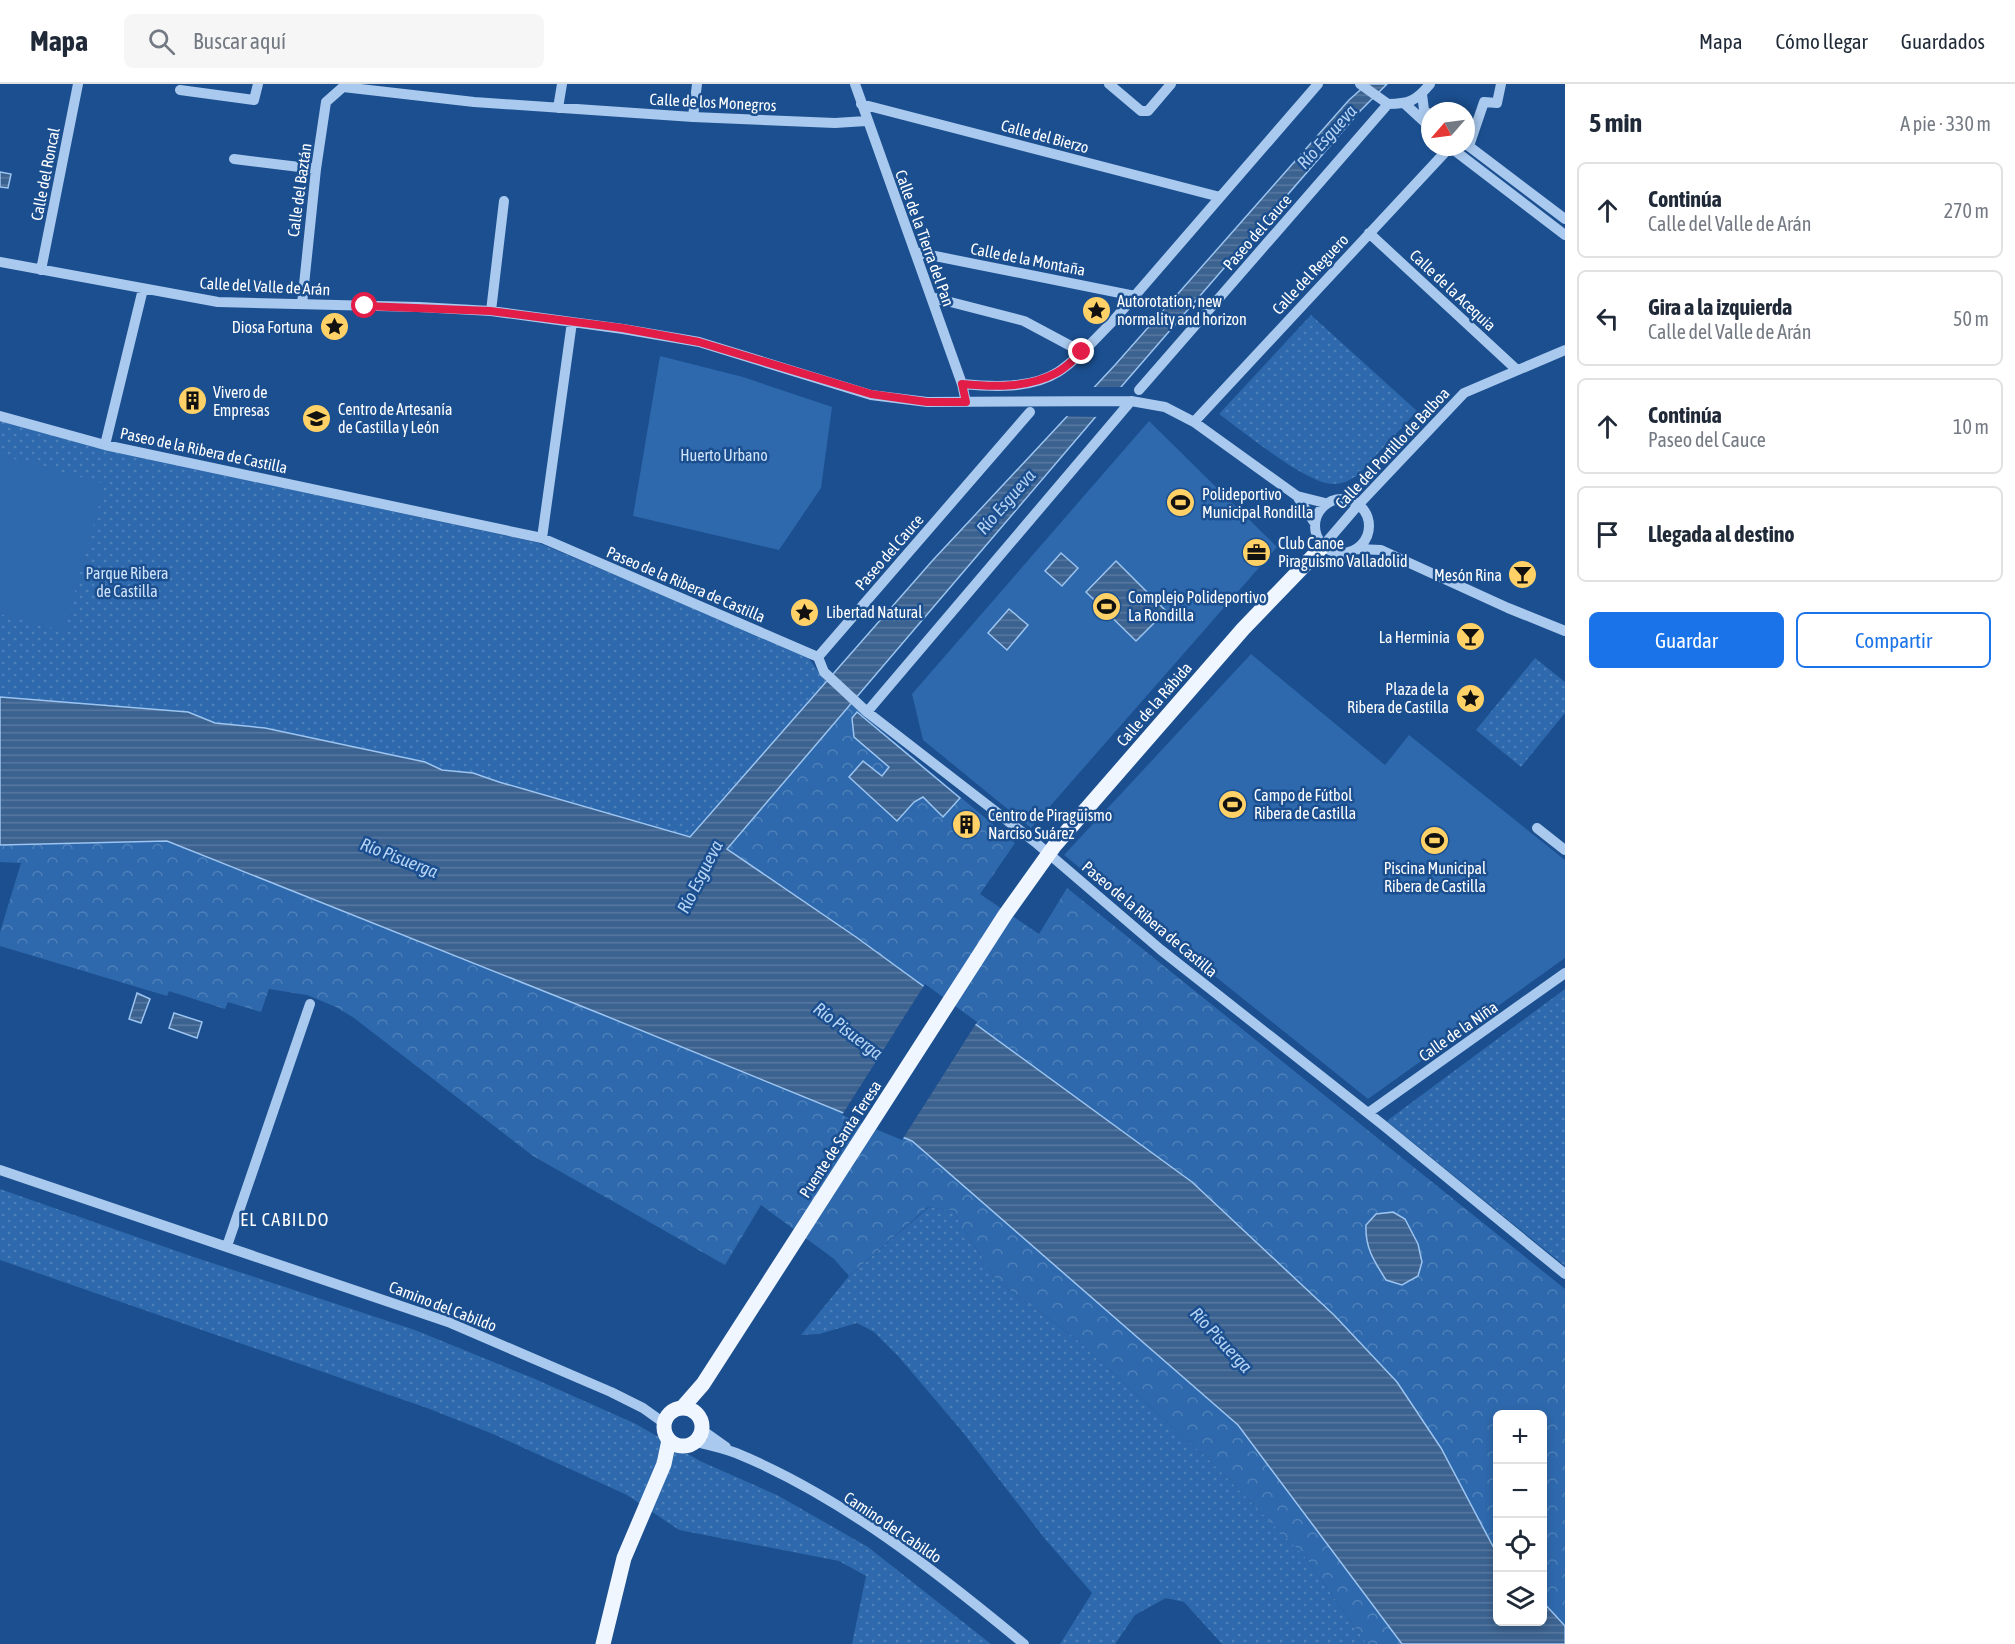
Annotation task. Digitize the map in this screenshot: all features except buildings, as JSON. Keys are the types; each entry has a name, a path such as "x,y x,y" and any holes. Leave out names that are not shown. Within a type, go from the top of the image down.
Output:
{"main road":[{"name":"Calle de la Rábida","path":"1005,915 1048,853 1243,629 1323,546"},
{"name":"Puente de Santa Teresa","path":"703,1384 1005,915"},
{"path":"682,1408 703,1384"},
{"path":"697,1413 687,1408 676,1409 666,1419 664,1432 675,1443 691,1445 699,1436 702,1424 697,1413 703,1384"},
{"path":"603,1644 624,1558 675,1443"}],"street":[{"name":"Calle del Roncal","path":"41,270 78,84"},
{"path":"180,90 254,100 258,84"},
{"path":"558,108 562,84"},
{"path":"693,117 698,84"},
{"name":"Calle de la Tierra del Pan","path":"855,84 962,384 966,402"},
{"path":"1109,84 1141,111 1148,111 1171,84"},
{"path":"962,384 981,386 1035,383 1058,372 1082,352 1135,296 1318,84"},
{"path":"1360,84 1388,104 1405,104 1422,94 1430,84"},
{"path":"1475,126 1484,102 1497,104 1502,84"},
{"name":"Calle de los Monegros","path":"342,85 474,102 558,108 835,123 867,121"},
{"name":"Calle del Baztán","path":"302,304 316,169 326,102 342,85"},
{"path":"1422,94 1423,102"},
{"name":"Calle del Bierzo","path":"861,104 1220,197"},
{"name":"Paseo del Cauce","path":"1139,390 1388,104"},
{"path":"1405,104 1421,119"},
{"path":"1475,150 1565,219"},
{"name":"Calle del Reguero","path":"1194,422 1441,156"},
{"path":"1462,156 1565,235"},
{"path":"234,159 316,169"},
{"path":"490,311 504,201"},
{"name":"Calle de la Acequia","path":"1369,232 1517,370"},
{"name":"Calle de la Montaña","path":"915,252 1135,296"},
{"name":"Calle del Valle de Arán","path":"0,262 218,302 490,311 572,322 699,342 871,394 927,402 1131,401 1165,407 1194,422 1298,496"},
{"name":"Paseo de la Ribera de Castilla","path":"105,445 143,289"},
{"path":"931,297 1024,321 1082,352"},
{"path":"542,538 572,322"},
{"name":"Calle del Portillo de Balboa","path":"1341,525 1464,393 1565,350"},
{"path":"867,712 1131,401"},
{"name":"Paseo del Cauce","path":"818,657 1030,412"},
{"name":"Paseo de la Ribera de Castilla","path":"0,416 105,445 542,538 818,657 824,672 867,712 1048,853 1161,950 1368,1113 1565,1274"},
{"path":"1298,496 1325,503"},
{"path":"1298,496 1314,522"},
{"path":"1381,550 1369,531 1367,516 1359,504 1346,498 1338,498 1325,503 1317,514 1314,529 1319,541 1329,550 1341,553 1357,549 1381,550 1508,608 1565,631"},
{"name":"Calle de la Rábida","path":"1323,546 1341,525"},
{"path":"1357,549 1369,531"},
{"path":"1537,828 1565,850"},
{"name":"Calle de la Niña","path":"1368,1113 1565,973"},
{"path":"227,1246 310,1004"},
{"name":"Camino del Cabildo","path":"0,1170 448,1322 611,1392 666,1419"},
{"name":"Camino del Cabildo","path":"699,1436 775,1470 848,1513 919,1561 1024,1644"}],"green space":[{"path":"1311,315 1417,411 1359,474 1340,483 1321,481 1291,466 1219,414"},
{"name":"Huerto Urbano","path":"660,356 743,377 832,407 821,488 779,550 633,516"},
{"name":"Parque Ribera de Castilla","path":"0,421 104,449 539,543 807,656 826,682 690,837 473,773 442,770 425,762 265,728 215,723 188,712 0,697"},
{"name":"Complejo Polideportivo La Rondilla","path":"1149,421 1277,547 1031,828 923,740 912,694"},
{"path":"0,455 105,484 64,631 0,614"},
{"path":"1251,654 1385,765 1409,735 1565,860 1565,958 1368,1099 1064,855"},
{"path":"1535,658 1565,682 1565,713 1521,767 1476,730"},
{"path":"850,704 1015,843 980,894 1039,934 1067,888 1565,1289 1565,1626 1547,1606 1547,1410 1493,1410 1493,1546 1441,1448 727,849"},
{"path":"167,841 912,1141 1238,1425 1402,1644 1367,1644 1304,1556 1209,1460 1071,1335 996,1280 953,1211 928,1207 849,1276 834,1259 761,1205 725,1265 533,1156 354,1018 336,1007 307,995 269,989 261,1012 228,1002 225,1009 169,991 167,996 0,946 0,932 21,863 0,862 0,845"},
{"path":"1565,989 1565,1266 1388,1120"},
{"path":"0,1189 188,1255 415,1330 535,1379 636,1424 700,1461 777,1495 868,1547 991,1644 852,1644 866,1576 839,1561 679,1530 627,1495 493,1434 427,1408 0,1260"},
{"path":"929,1207 953,1211 996,1280 1071,1335 1209,1460 1304,1556 1367,1644 1222,1644 1184,1602 1166,1598 1135,1615 1115,1644 1060,1644 1092,1593 1045,1539 961,1430 898,1356 874,1332 857,1323 819,1334 801,1335 849,1276"}],"water":[{"path":"1367,84 1387,84 1361,110 1127,380 727,849 856,937 1192,1182 1334,1315 1397,1382 1441,1448 1493,1546 1493,1626 1547,1626 1547,1606 1565,1626 1565,1644 1402,1644 1238,1425 912,1141 167,841 0,845 0,697 188,712 215,723 265,728 425,762 442,770 473,773 690,837 933,560 1115,365 1349,100"},
{"path":"0,172 11,174 8,188 0,187"},
{"path":"1061,553 1078,568 1062,586 1045,571"},
{"path":"1116,561 1166,611 1136,641 1086,592"},
{"path":"1009,609 1028,625 1007,650 988,633"},
{"path":"857,712 960,798 943,817 923,797 914,802 897,821 849,777 863,761 882,776 889,767 854,737 852,718"},
{"path":"137,993 150,999 141,1023 129,1019"},
{"path":"174,1013 202,1022 197,1038 169,1028"},
{"path":"1393,1212 1405,1219 1418,1244 1422,1262 1418,1276 1402,1285 1386,1280 1371,1254 1366,1233 1366,1225 1376,1214"}],"pier":[{"path":"1090,387 1125,387 1100,417 1062,416"},
{"path":"925,984 977,1022 902,1140 842,1115"}],"place":[{"name":"Autorotation, new normality and horizon","path":"1096,310"},
{"name":"Diosa Fortuna","path":"334,327"},
{"name":"Vivero de Empresas","path":"192,401"},
{"name":"Centro de Artesanía de Castilla y León","path":"317,418"},
{"name":"Polideportivo Municipal Rondilla","path":"1181,503"},
{"name":"Club Canoe Piraguismo Valladolid","path":"1257,552"},
{"name":"Mesón Rina","path":"1523,575"},
{"name":"Complejo Polideportivo La Rondilla","path":"1107,606"},
{"name":"Libertad Natural","path":"805,612"},
{"name":"La Herminia","path":"1471,637"},
{"name":"Plaza de la Ribera de Castilla","path":"1470,698"},
{"name":"Campo de Fútbol Ribera de Castilla","path":"1233,804"},
{"name":"Centro de Piragüismo Narciso Suárez","path":"967,824"},
{"name":"Piscina Municipal Ribera de Castilla","path":"1435,840"}],"district":[{"name":"EL CABILDO","path":"285,1220"}],"route":[{"path":"365,306 490,311 622,328 699,342 871,394 927,402 966,402 962,384 981,386 1035,383 1058,372 1082,352"}],"water label":[{"name":"Río Esgueva","path":"1327,137"},
{"name":"Río Esgueva","path":"1006,502"},
{"name":"Río Pisuerga","path":"399,858"},
{"name":"Río Esgueva","path":"700,877"},
{"name":"Río Pisuerga","path":"848,1031"},
{"name":"Río Pisuerga","path":"1221,1340"}]}
